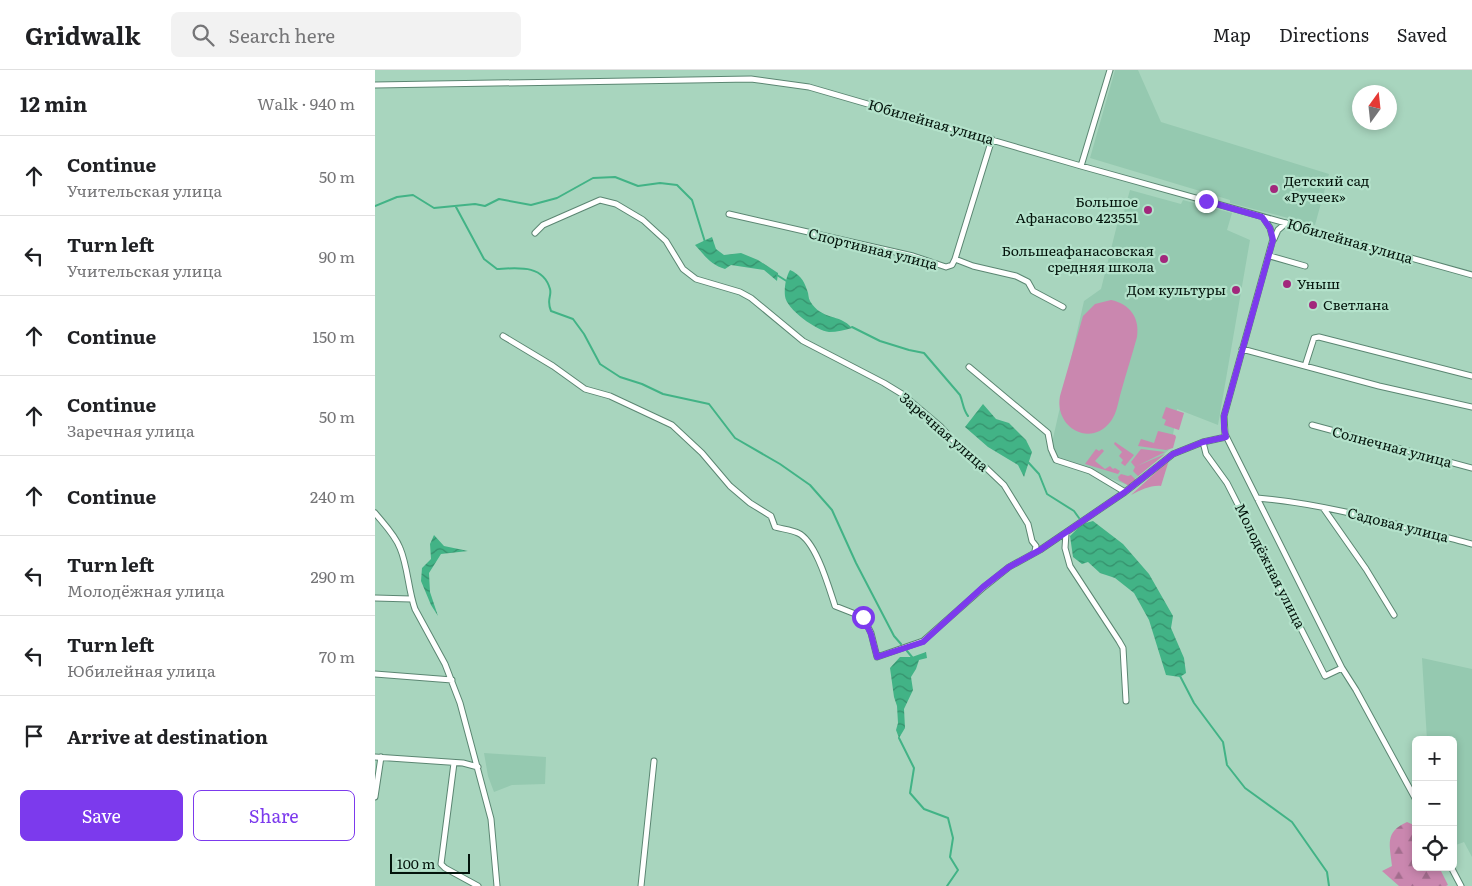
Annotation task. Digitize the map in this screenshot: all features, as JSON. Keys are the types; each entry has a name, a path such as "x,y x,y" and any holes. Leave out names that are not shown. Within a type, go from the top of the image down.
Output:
{"street":[{"path":"1081,166 1110,70"},
{"name":"Юбилейная улица","path":"375,85 751,79 809,87 1081,166 1472,275"},
{"path":"955,260 992,139"},
{"name":"Заречная улица","path":"535,233 543,224 600,200 627,210 643,220 666,241 683,269 696,280 739,292 751,298 803,341 902,394 941,428 962,450 983,465 1004,485 1028,524 1032,541 1036,546 1035,551"},
{"name":"Спортивная улица","path":"729,214 913,256 945,267 952,265 955,260 1015,276 1028,282 1033,291 1063,307"},
{"path":"1262,217 1270,228 1273,240"},
{"name":"Молодёжная улица","path":"1286,223 1278,230 1273,240 1224,416 1224,428 1226,437 1342,668 1412,793"},
{"path":"1269,256 1305,266"},
{"path":"503,336 553,366 585,389 611,396 672,425 702,454 730,486 750,503 771,516 775,527 799,533 813,548 827,580 835,606 863,617 871,634 877,657 923,642 983,587 1009,567 1066,532 1125,492 1173,454 1203,442 1226,437"},
{"path":"1305,366 1312,342 1314,338 1319,337 1472,376"},
{"path":"1243,350 1379,386 1472,408"},
{"path":"969,368 1048,433 1051,449 1056,460 1090,471 1125,492"},
{"name":"Солнечная улица","path":"1312,425 1472,468"},
{"name":"Молодёжная улица","path":"1203,442 1206,454 1227,483 1325,676 1342,668"},
{"name":"Молодёжная улица","path":"1257,498 1324,508"},
{"path":"1324,508 1366,569 1394,616"},
{"name":"Садовая улица","path":"1324,508 1472,544"},
{"path":"375,513 395,537 400,549 411,599 452,680 478,767 491,819 497,886"},
{"path":"1066,532 1065,548 1071,566 1123,648 1126,701"},
{"path":"375,598 411,599"},
{"path":"375,674 452,680"},
{"path":"375,797 378,757 454,763 478,767"},
{"path":"641,886 655,761"},
{"path":"454,763 441,864 478,886"},
{"path":"1453,871 1461,886"}],"shaded area":[{"path":"1115,70 1138,70 1161,122 1329,174 1315,225 1230,203 1230,200 1090,158"},
{"path":"1130,190 1181,204 1183,200 1232,213 1227,230 1250,240 1218,425 1177,409 1171,448 1128,485 1049,456 1084,301 1101,289 1118,221 1121,222"},
{"path":"1422,658 1472,669 1472,857 1464,842 1457,845 1457,736 1427,736"},
{"path":"484,753 546,757 545,784 512,785 494,792 488,776"}],"green space":[{"path":"1111,300 1128,308 1132,313 1137,324 1137,337 1113,418 1103,429 1094,433 1084,433 1076,431 1068,425 1060,407 1060,396 1083,316 1095,304"},
{"path":"1166,407 1184,413 1179,430 1164,425 1166,420 1162,418"},
{"path":"1158,431 1175,435 1173,448 1166,450 1138,446 1141,439 1154,443"},
{"path":"1115,442 1134,455 1125,466 1121,463 1123,460 1119,456 1122,452 1114,444"},
{"path":"1096,449 1104,451 1095,461 1105,469 1110,466 1113,469 1115,468 1120,471 1118,474 1085,464"},
{"path":"1141,449 1165,452 1137,466 1165,454 1138,476 1133,471 1135,467 1131,462"},
{"path":"1169,460 1161,486 1150,487 1131,495"},
{"path":"1121,474 1131,475 1135,481 1129,486 1119,480 1118,477"},
{"path":"1407,822 1412,824 1412,871 1441,871 1448,885 1399,886 1382,871 1392,866 1390,840 1395,830"}],"water":[{"path":"712,237 716,249 724,255 741,253 758,260 778,273 777,281 764,270 731,265 725,269 716,265 695,245"},
{"path":"790,270 799,275 803,280 808,291 809,300 820,312 842,320 852,328 835,332 824,331 810,324 796,313 785,296 787,276"},
{"path":"983,404 996,419 1009,423 1026,440 1032,452 1024,477 1018,465 988,447 965,427"},
{"path":"1093,521 1123,544 1149,574 1173,616 1171,628 1184,658 1186,673 1180,677 1166,675 1149,620 1134,593 1115,578 1100,573 1088,562 1082,564 1073,557 1070,536 1082,524"},
{"path":"434,535 444,546 468,551 441,554 429,573 430,592 438,616 421,581 422,568 431,559 430,544"},
{"path":"926,652 927,658 919,660 911,677 913,690 904,709 905,728 899,738 896,730 898,723 897,706 890,668 900,657 912,657"}],"waterway":[{"path":"375,206 397,197 413,195 434,208 475,204 485,206 499,199 531,205 557,198 593,178 615,177 638,186 660,183 677,185 692,200 705,242"},
{"path":"456,207 484,259 497,269 521,268 535,271 542,275 550,289 549,304 551,311 573,319 584,334 600,364 620,377 642,384 663,394 709,404 735,438 780,464 810,485 832,510 856,563 894,636 901,644"},
{"path":"777,275 788,282"},
{"path":"852,327 880,341 924,353 960,395 968,416"},
{"path":"1027,461 1039,474 1047,494 1074,511 1079,518"},
{"path":"907,651 912,657"},
{"path":"1180,676 1194,703 1223,742 1227,765 1245,788 1292,822 1327,872 1329,886"},
{"path":"899,738 914,768 910,793 924,809 948,818 953,838 950,857 958,870 947,886"}],"place":[{"name":"Детский сад «Ручеек»","path":"1274,189"},
{"name":"Большое Афанасово 423551","path":"1148,210"},
{"name":"Большеафанасовская средняя школа","path":"1164,259"},
{"name":"Уныш","path":"1287,284"},
{"name":"Дом культуры","path":"1236,290"},
{"name":"Светлана","path":"1313,305"}],"route":[{"path":"863,617 871,634 877,657 923,642 983,587 1009,567 1035,551 1040,550 1125,492 1173,454 1203,442 1226,437 1224,416 1273,240 1270,228 1262,217 1206,201"}]}
